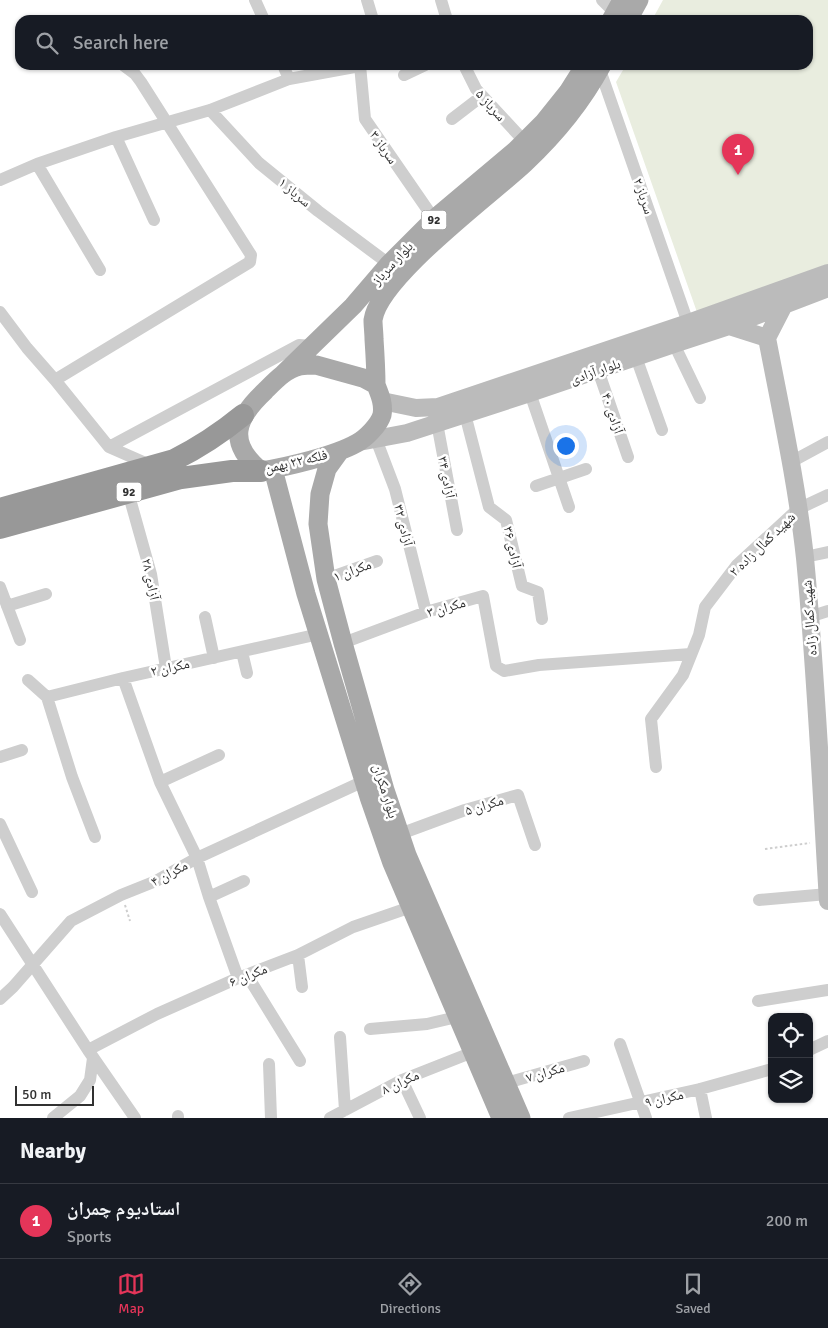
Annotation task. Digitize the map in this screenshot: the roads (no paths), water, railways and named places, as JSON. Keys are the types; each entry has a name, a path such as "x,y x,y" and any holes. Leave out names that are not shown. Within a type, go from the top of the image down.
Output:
{"highway":[{"name":"92","path":"0,509 174,460 199,448 224,431 243,414"},
{"name":"92","path":"0,528 158,484 232,470 267,470"}],"main road":[{"path":"615,11 639,0"},
{"name":"بلوار سرباز","path":"281,376 353,306 389,264 434,219 524,142 544,122 568,92 593,70"},
{"name":"بلوار سرباز","path":"379,393 373,320 380,301 399,276 432,244 525,163 555,133 580,102 595,70"},
{"name":"بلوار آزادی","path":"379,393 416,408 438,407 688,323 828,273"},
{"name":"بلوار آزادی","path":"367,441 407,433 530,393 729,326 828,288"},
{"path":"729,326 767,338 784,305"},
{"name":"شهید کمال زاده","path":"767,338 791,462 805,557 809,617 822,714 824,841 828,901"},
{"name":"92","path":"243,414 281,376 300,366 316,365 363,378 379,393"},
{"name":"فلکه ۲۲ بهمن","path":"243,414 238,432 241,447 248,460 267,470 340,451 367,441 382,416 379,393"},
{"name":"بلوار مکران","path":"340,451 327,469 320,494 318,524 325,571 343,643 385,790 407,855 521,1118"},
{"name":"بلوار مکران","path":"267,470 299,565 364,781 392,863 501,1118"},
{"path":"299,565 302,558 315,555 325,571"}],"street":[{"path":"255,0 262,15"},
{"path":"367,0 372,15"},
{"path":"441,0 446,15"},
{"path":"55,380 250,262 251,254 141,82 130,70"},
{"path":"285,70 289,78"},
{"path":"0,180 37,164 116,137 210,110 289,78 333,70"},
{"name":"سرباز ۳","path":"360,70 364,119 434,219"},
{"path":"404,75 414,70"},
{"name":"سرباز ۵","path":"466,70 476,89 524,142"},
{"name":"سرباز ۲","path":"597,70 688,323"},
{"path":"452,119 482,96"},
{"name":"سرباز ۱","path":"210,110 260,163 318,211 389,264"},
{"path":"116,137 154,220"},
{"path":"37,164 100,270"},
{"path":"0,312 27,348 110,447 153,466"},
{"path":"674,344 700,398"},
{"path":"110,447 299,345 312,346"},
{"path":"636,357 662,430"},
{"name":"آزادی ۴۰","path":"598,370 628,457"},
{"path":"530,393 569,507"},
{"name":"آزادی ۳۶","path":"465,414 489,507 506,520 522,586 538,592 542,619"},
{"name":"آزادی ۳۴","path":"437,423 457,530"},
{"name":"آزادی ۳۲","path":"367,441 395,489 426,612"},
{"path":"791,462 828,442"},
{"path":"536,486 586,469"},
{"name":"آزادی ۲۸","path":"128,492 151,574 166,668"},
{"name":"شهید کمال زاده ۲","path":"656,767 651,718 683,675 699,635 705,607 737,564 798,509 828,495"},
{"path":"805,557 828,552"},
{"name":"مکران ۱","path":"325,571 377,562"},
{"path":"0,587 20,640"},
{"path":"7,606 46,594"},
{"name":"مکران ۳","path":"343,643 426,612 483,596 496,666 504,671 539,665 691,654"},
{"path":"809,617 828,611"},
{"path":"205,617 214,658"},
{"name":"مکران ۲","path":"47,697 122,678 319,634"},
{"path":"242,652 247,673"},
{"path":"122,678 160,782 197,858 209,897 243,977 300,1061"},
{"path":"28,680 47,697 72,777 95,837"},
{"path":"0,757 22,750"},
{"path":"160,782 219,755"},
{"name":"مکران ۴","path":"0,999 13,987 71,921 122,895 156,881 197,858 364,781"},
{"name":"مکران ۵","path":"400,834 465,810 518,795 535,845"},
{"path":"0,824 32,892"},
{"path":"209,897 244,881"},
{"path":"759,900 828,894"},
{"name":"مکران ۶","path":"90,1054 157,1014 298,955 353,927 411,907"},
{"path":"0,914 90,1054 135,1118"},
{"path":"298,955 302,987"},
{"path":"758,1001 828,990"},
{"path":"370,1029 427,1024 458,1017"},
{"path":"340,1037 345,1110"},
{"path":"813,1048 828,1041"},
{"path":"620,1044 646,1118"},
{"name":"مکران ۸","path":"330,1118 402,1080 473,1052"},
{"path":"53,1118 80,1096 90,1080 90,1054"},
{"name":"مکران ۷","path":"506,1083 584,1061"},
{"path":"270,1064 271,1118"},
{"name":"مکران ۹","path":"569,1118 640,1104 768,1070"},
{"path":"402,1080 420,1118"},
{"path":"700,1089 706,1118"}],"place":[{"name":"استادیوم چمران","path":"738,175"}]}
